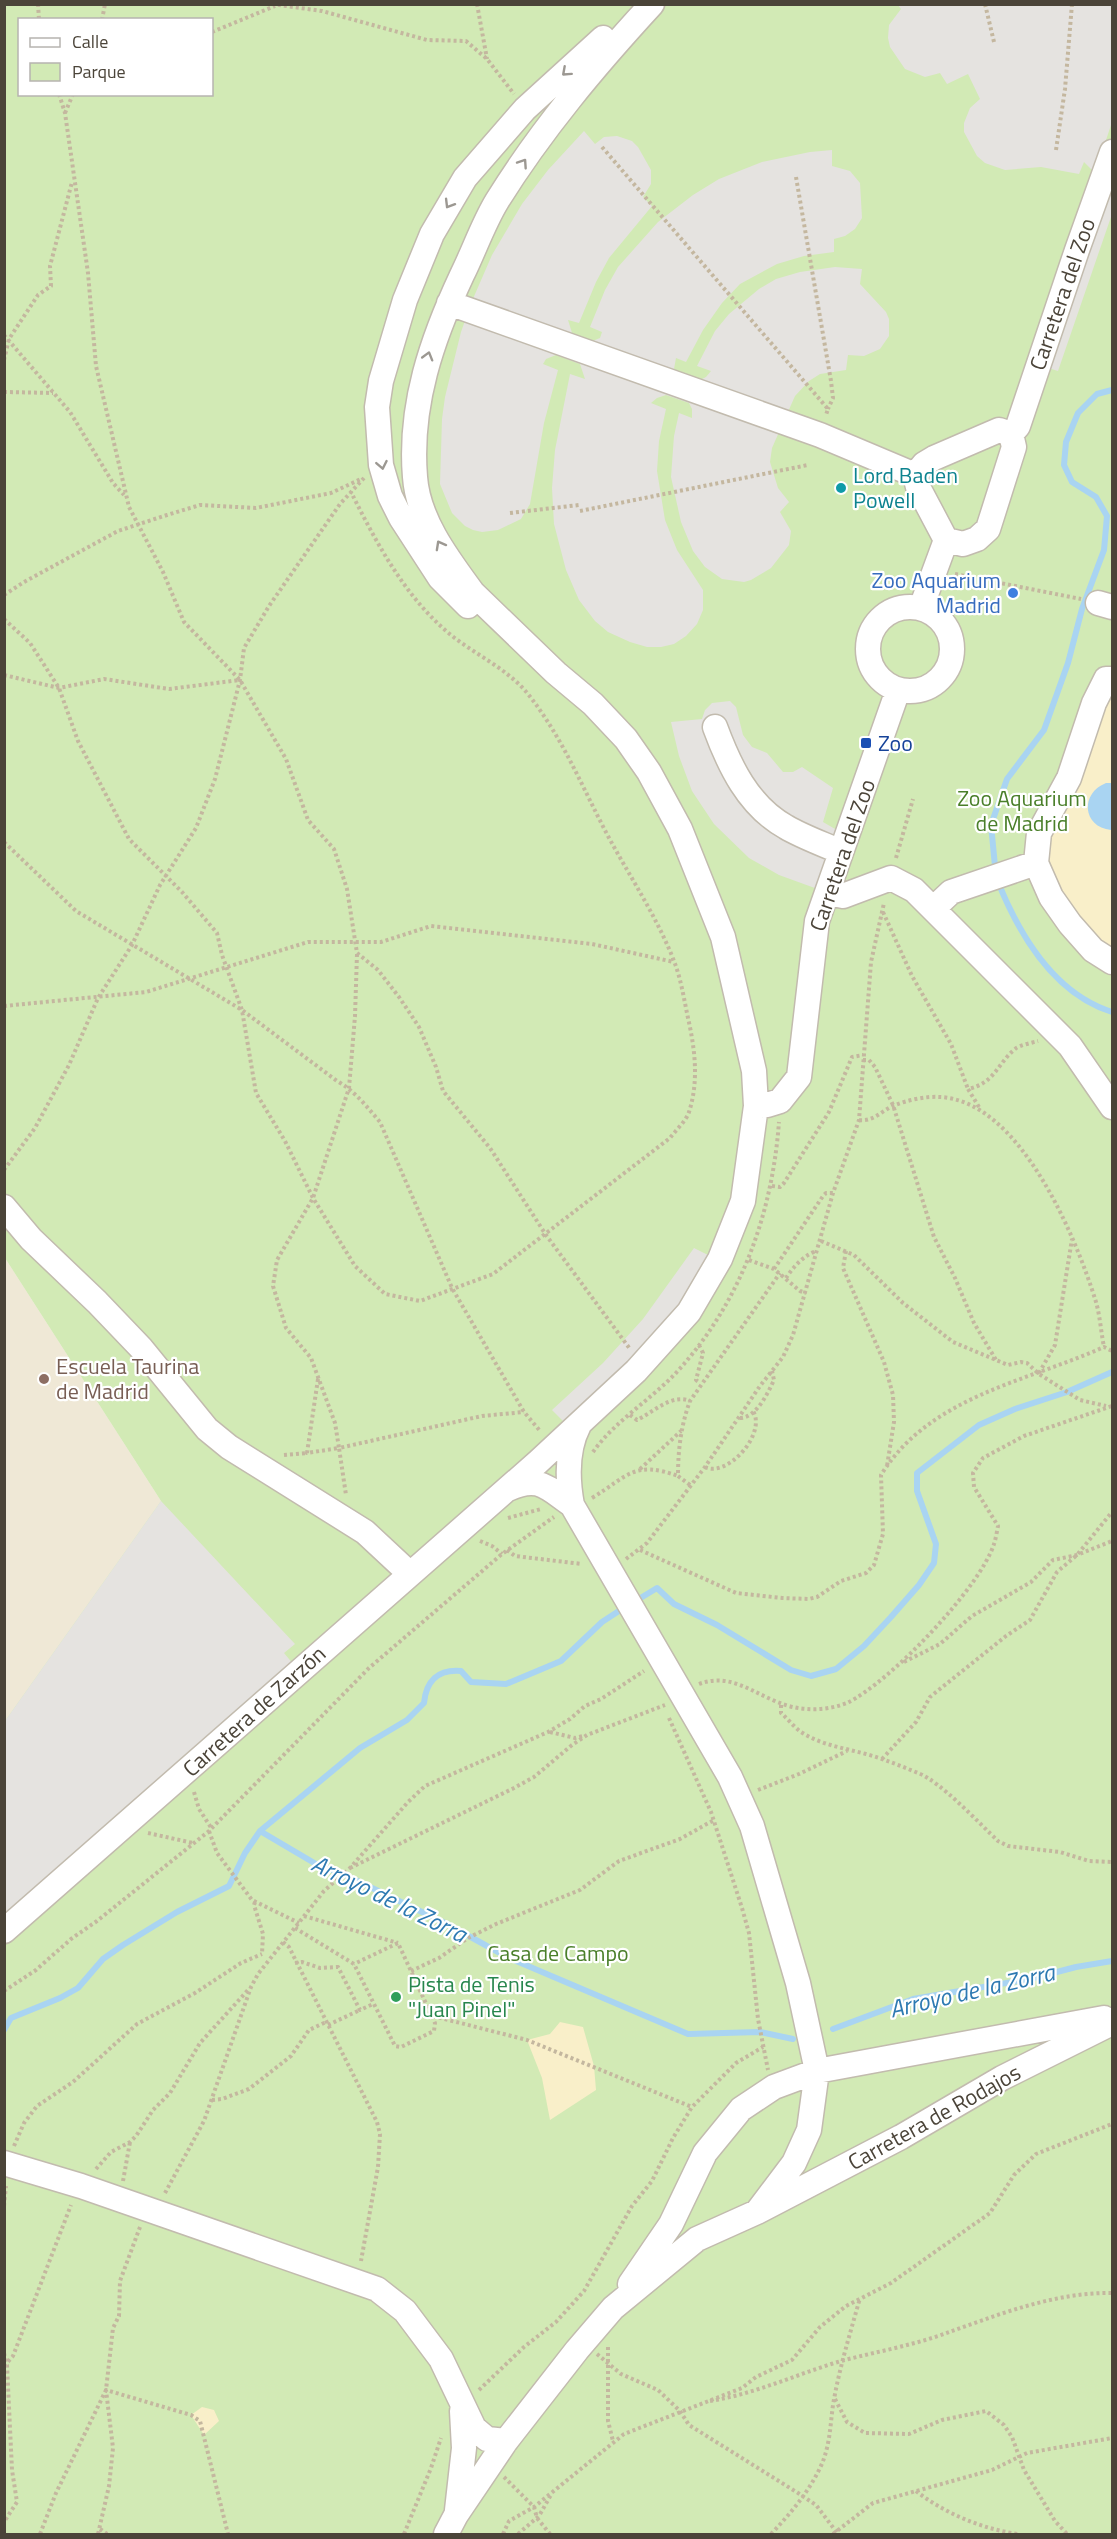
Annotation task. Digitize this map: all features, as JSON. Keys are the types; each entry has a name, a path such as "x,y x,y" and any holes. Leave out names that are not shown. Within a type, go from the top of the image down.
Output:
{"street":[{"name":"Carretera de Zarzón","path":"556,673 503,636 440,578 373,471 376,407 381,381 405,300 432,234 465,178 525,109 640,4"},
{"name":"Carretera de Zarzón","path":"6,1931 580,1424 642,1365 689,1312 720,1259 743,1201 756,1106 754,1071 723,937 680,829 649,772 626,739 593,704 556,673 473,593 446,556 428,524 415,477 417,411 428,357 449,303 496,203 553,119 597,65 652,4"},
{"name":"Carretera del Zoo","path":"1011,434 1018,426 1077,249 1113,152"},
{"path":"465,178 477,172 492,177 495,183 496,203"},
{"path":"449,303 820,435 915,475"},
{"path":"376,407 385,421 399,429 406,427 417,411"},
{"path":"999,430 1011,434 1014,447 988,529 977,539 963,544 946,540 918,488 915,475 924,464 934,458 999,430"},
{"path":"921,608 946,540"},
{"path":"921,608 934,614 944,623 950,635 951,662 945,674 935,684 922,690 898,690 884,683 875,674 869,662 869,636 884,615 896,609 921,608"},
{"path":"1113,679 1106,679 1094,704 1069,778 1039,833 1036,863 1051,897 1070,924 1093,950 1113,962"},
{"name":"Carretera del Zoo","path":"756,1106 767,1106 780,1101 799,1077 814,937 841,852 898,690"},
{"path":"715,727 731,768 760,806 786,827 841,852"},
{"path":"934,908 951,892 1036,863"},
{"path":"828,892 843,896 891,878 914,890 1076,1053 1113,1107"},
{"path":"4,1207 31,1239 141,1348 207,1428 230,1447 365,1532 409,1573"},
{"name":"Carretera de Zarzón","path":"503,1492 523,1482 531,1481 550,1490 578,1498 570,1451 580,1424"},
{"path":"546,1454 546,1461 552,1464 578,1498 619,1566 651,1667 740,1798 769,1878 798,1983 817,2071 809,2130 795,2163 757,2212"},
{"path":"451,2525 506,2441 583,2342 613,2308 671,2224 705,2153 741,2109 774,2087 817,2071 1113,2016"},
{"name":"Carretera de Rodajos","path":"613,2308 697,2239 757,2212 901,2137 1002,2078 1113,2024"},
{"path":"7,2164 81,2186 377,2289 405,2311 441,2359 474,2428 487,2439 506,2441"},
{"path":"451,2525 464,2448 462,2405"}],"path":[{"path":"477,4 487,59"},
{"path":"985,4 994,42"},
{"path":"1056,150 1065,89 1072,4"},
{"path":"213,32 274,5 322,11 427,40 466,41 487,59 525,109"},
{"path":"60,96 65,112 88,273 96,366 126,497 163,572 184,622 240,680 286,759 309,820 334,849 347,890 357,942 355,1016 349,1088 313,1198 277,1260 273,1286 286,1328 311,1358 335,1423 351,1523"},
{"path":"65,112 72,96"},
{"path":"602,147 828,409"},
{"path":"796,177 833,398 823,423"},
{"path":"4,360 9,339 38,295 51,286 50,266 73,178"},
{"path":"4,335 70,412 113,483 126,497"},
{"path":"4,373 4,390 54,393"},
{"path":"580,511 808,465"},
{"path":"4,1170 41,1117 69,1065 100,996 132,945 166,876 196,828 215,779 240,680 244,648 269,606 340,504 373,471"},
{"path":"4,595 118,531 200,505 256,508 330,493 373,471"},
{"path":"4,619 30,643 59,688 78,741 129,839 217,933 226,967 242,1010 256,1093 285,1141 313,1198 355,1266 385,1294 420,1301 493,1274 670,1138 689,1115 696,1053 675,962 570,756 527,693 507,674 453,636 418,604 380,548 351,492"},
{"path":"510,513 579,505"},
{"path":"934,570 1073,597"},
{"path":"4,675 59,688 104,679 169,689 240,680"},
{"path":"619,1566 640,1550 654,1535 705,1467 788,1348 806,1293 833,1193 858,1120 871,962 882,910 913,799"},
{"path":"4,842 75,911 242,1010 349,1088 380,1122 452,1288 546,1454"},
{"path":"882,910 912,976 951,1044 968,1089 981,1110 1008,1132 1053,1196 1073,1238 1096,1304 1104,1347"},
{"path":"4,1006 146,992 309,942 381,942 431,927 592,944 675,962"},
{"path":"357,954 378,970 414,1020 436,1067 443,1091 490,1148 546,1235 642,1365"},
{"path":"968,1089 977,1087 997,1072 1016,1048 1059,1035"},
{"path":"772,1186 780,1187 784,1184 829,1112 852,1057 869,1060 875,1067 893,1105 934,1237 956,1278 974,1323 997,1361"},
{"path":"858,1120 871,1119 893,1105 941,1096 981,1110"},
{"path":"774,1269 823,1196 833,1193"},
{"path":"1039,1374 1055,1345 1073,1238"},
{"path":"821,1241 846,1251 866,1266 903,1303 953,1342 1008,1365 1027,1363 1039,1374 1080,1400 1111,1407"},
{"path":"786,1278 798,1263 811,1253 818,1251"},
{"path":"846,1251 843,1268 884,1362 893,1395 894,1422 886,1466"},
{"path":"749,1260 774,1269 800,1291 806,1293"},
{"path":"678,1476 678,1452 690,1401 700,1383 737,1336 780,1273"},
{"path":"699,1345 703,1353 696,1377 700,1383"},
{"path":"640,1550 736,1593 782,1599 817,1597 841,1581 866,1573 874,1565 883,1534 881,1475 886,1466 906,1445 934,1420 958,1404 981,1393 1039,1374 1104,1347 1113,1351"},
{"path":"740,1418 744,1418 753,1411 766,1397 775,1377 772,1371"},
{"path":"318,1378 307,1453 482,1416 524,1412"},
{"path":"630,1415 637,1420 675,1399 684,1398 690,1401"},
{"path":"898,1666 969,1588 994,1545 998,1526 974,1487 973,1473 983,1458 1024,1436 1111,1407"},
{"path":"705,1467 715,1469 733,1460 746,1449 756,1425 757,1418 753,1411"},
{"path":"639,1470 682,1431"},
{"path":"4,1991 36,1970 71,1939 211,1830 369,1668 507,1550 578,1498 639,1470 655,1468 678,1476 690,1485"},
{"path":"499,1524 508,1518 535,1509 546,1511 552,1518"},
{"path":"882,1759 916,1722 930,1697 1006,1636 1030,1620 1057,1572 1077,1555 1113,1512"},
{"path":"480,1541 484,1537"},
{"path":"548,1732 575,1738 587,1735 664,1707 671,1694 707,1681 725,1679 782,1705 805,1709 829,1709 838,1706 861,1694 898,1666 940,1644 972,1616 1031,1581 1053,1560 1077,1555 1113,1541"},
{"path":"507,1550 515,1556 561,1560 576,1565 582,1563"},
{"path":"117,2199 130,2142 153,2110 170,2093 200,2043 251,1987 268,1959 324,1891 350,1868 408,1802 425,1786 548,1732 570,1719 585,1706 601,1699 651,1667"},
{"path":"664,1707 671,1694"},
{"path":"782,1705 781,1713 800,1731 812,1738 882,1759 919,1773 950,1797 998,1841 1014,1846 1060,1851 1089,1861 1113,1862"},
{"path":"669,1717 714,1820 749,1933 763,2047 774,2087"},
{"path":"350,1868 534,1777 587,1735"},
{"path":"711,1812 799,1774 847,1750"},
{"path":"182,1775 191,1785 199,1809 211,1830 217,1852 244,1889 255,1902 299,1923"},
{"path":"131,1820 146,1833 194,1843"},
{"path":"411,1971 440,1958 468,1938 509,1917 575,1893 619,1861 680,1839 714,1820"},
{"path":"255,1902 263,1934 262,1954"},
{"path":"294,1929 354,1964 396,2047 434,2031 436,2026 433,2016 398,1943 304,1915"},
{"path":"283,1942 289,1947 295,1963 372,2109 380,2134 378,2167 369,2220 360,2268 354,2280"},
{"path":"354,1964 398,1943"},
{"path":"262,1954 268,1959"},
{"path":"4,2206 7,2164 14,2142 24,2123 37,2106 73,2082 136,2024 195,1993 241,1963 262,1954"},
{"path":"295,1963 302,1962 320,1968 340,1968 360,2010"},
{"path":"98,2535 110,2487 113,2448 106,2390 113,2328 119,2316 120,2281 152,2211 161,2201 204,2121 251,1987"},
{"path":"212,2100 222,2100 249,2089 291,2056 309,2030 373,2004"},
{"path":"433,2016 527,2040 692,2107"},
{"path":"404,2535 439,2443 462,2405 498,2374 524,2347 556,2322 584,2291 632,2206 652,2181 673,2138 692,2107 736,2063 763,2047"},
{"path":"503,2535 509,2521 534,2507 624,2434 742,2388 756,2377 792,2360 820,2327 861,2298 891,2283 990,2213 1014,2175 1036,2154 1113,2124"},
{"path":"6,2366 13,2356 69,2210 81,2186 111,2152 130,2142"},
{"path":"700,2403 734,2397 842,2361 942,2335 986,2318 1044,2302 1076,2296 1113,2293"},
{"path":"771,2535 804,2496 820,2468 830,2441 842,2361 861,2298"},
{"path":"608,2341 608,2421 613,2441"},
{"path":"583,2342 621,2374 658,2390 680,2411 689,2425 816,2505 835,2534 873,2504 992,2470 1019,2456 1113,2438"},
{"path":"4,2353 12,2470 17,2502 4,2523"},
{"path":"39,2535 56,2493 106,2390"},
{"path":"106,2390 191,2415 200,2421 228,2535"},
{"path":"835,2399 847,2422 865,2433 909,2434 942,2420 986,2411 1004,2425 1012,2437 1024,2470 1055,2521 1067,2535"},
{"path":"488,2467 501,2474 534,2507 537,2518 550,2535"},
{"path":"916,2491 933,2505 996,2531 1017,2535"},
{"path":"518,2535 537,2518 552,2493"},
{"path":"100,2529 107,2535"}],"shaded area":[{"path":"898,5 1112,5 1112,122 1095,173 1084,162 1079,174 1041,167 1005,170 985,163 977,156 964,132 964,123 970,108 980,99 968,74 947,84 940,73 925,77 905,69 890,47 888,38 889,25 901,9"},
{"path":"584,131 595,144 604,137 617,136 632,141 638,147 651,170 651,184 643,197 652,206 609,258 579,323 568,320 573,336 590,342 600,338 602,332 590,327 605,290 618,267 658,222 693,195 719,179 762,162 832,150 832,166 850,171 860,183 862,218 855,229 845,236 834,239 834,252 804,256 777,264 740,284 722,303 703,330 686,362 676,358 674,369 676,372 700,380 706,377 711,371 697,366 715,331 729,314 759,289 776,279 800,272 835,267 862,269 860,284 886,312 889,319 889,336 880,349 864,356 848,355 846,370 820,374 809,381 795,396 772,448 770,462 778,488 789,502 780,512 791,531 789,545 771,568 751,580 744,582 722,579 705,567 693,551 681,522 671,477 674,436 679,413 692,418 692,409 689,403 666,395 651,403 666,409 659,441 657,471 665,520 677,550 703,590 703,610 697,624 686,636 674,644 661,647 647,647 608,632 595,621 579,600 566,570 554,524 552,488 555,450 570,374 585,379 580,364 556,355 546,359 543,364 558,370 544,423 530,504 521,519 498,530 482,532 473,530 465,526 452,513 440,484 445,397 461,332 472,301 492,255 522,204 548,170"},
{"path":"1105,192 1112,194 1112,214 1058,371 1045,367"},
{"path":"730,701 736,707 743,735 752,747 767,753 783,772 793,772 802,767 833,788 823,822 842,833 823,891 779,875 749,858 714,824 692,791 679,756 671,722 702,719 705,710 712,703"},
{"path":"694,1248 708,1255 689,1292 630,1361 564,1422 552,1410 603,1363 643,1319"},
{"name":"Escuela Taurina de Madrid","path":"5,1258 161,1501 5,1721"},
{"path":"161,1501 295,1644 284,1653 294,1665 5,1919 5,1721"}],"green space":[{"name":"Casa de Campo","path":"5,5 1112,5 1112,2534 5,2534 5,1721 161,1501 5,1258"}],"sand":[{"path":"1112,683 1112,955 1089,939 1052,877 1045,853 1048,837"},
{"path":"560,2022 583,2027 594,2066 596,2090 550,2120 542,2078 527,2040 550,2034"},
{"path":"202,2407 214,2410 219,2421 204,2435 191,2415"}],"water":[{"path":"1106,783 1112,783 1111,830 1101,828 1094,823 1088,809 1092,794"}],"waterway":[{"path":"995,866 991,825 1007,779 1044,730 1068,663 1082,609 1104,550 1107,516 1096,497 1072,482 1064,465 1066,442 1078,413 1097,394 1112,390"},
{"path":"998,882 1017,922 1041,960 1073,991 1091,1003 1112,1012"},
{"path":"634,1602 657,1588 674,1604 717,1625 791,1670 811,1676 836,1669 864,1646 891,1617 919,1585 934,1563 936,1544 917,1491 917,1473 979,1425 1015,1409 1067,1392 1112,1372"},
{"path":"4,2030 11,2018 78,1988 103,1959 123,1945 177,1912 229,1886 245,1853 260,1831 360,1748 407,1720 424,1703 427,1688 440,1674 461,1671 471,1682 506,1684 561,1661 602,1622 625,1607"},
{"name":"Arroyo de la Zorra","path":"260,1831 316,1864 343,1874 447,1924 509,1958 688,2034 760,2032 793,2039"},
{"name":"Arroyo de la Zorra","path":"833,2029 913,1999 1030,1979 1076,1967 1112,1961"}],"place":[{"name":"Lord Baden Powell","path":"841,488"},
{"name":"Zoo Aquarium Madrid","path":"1013,593"},
{"name":"Zoo","path":"866,743"},
{"name":"Escuela Taurina de Madrid","path":"44,1379"},
{"name":"Pista de Tenis \"Juan Pinel\"","path":"396,1997"}],"park label":[{"name":"Zoo Aquarium de Madrid","path":"1022,810"}]}
